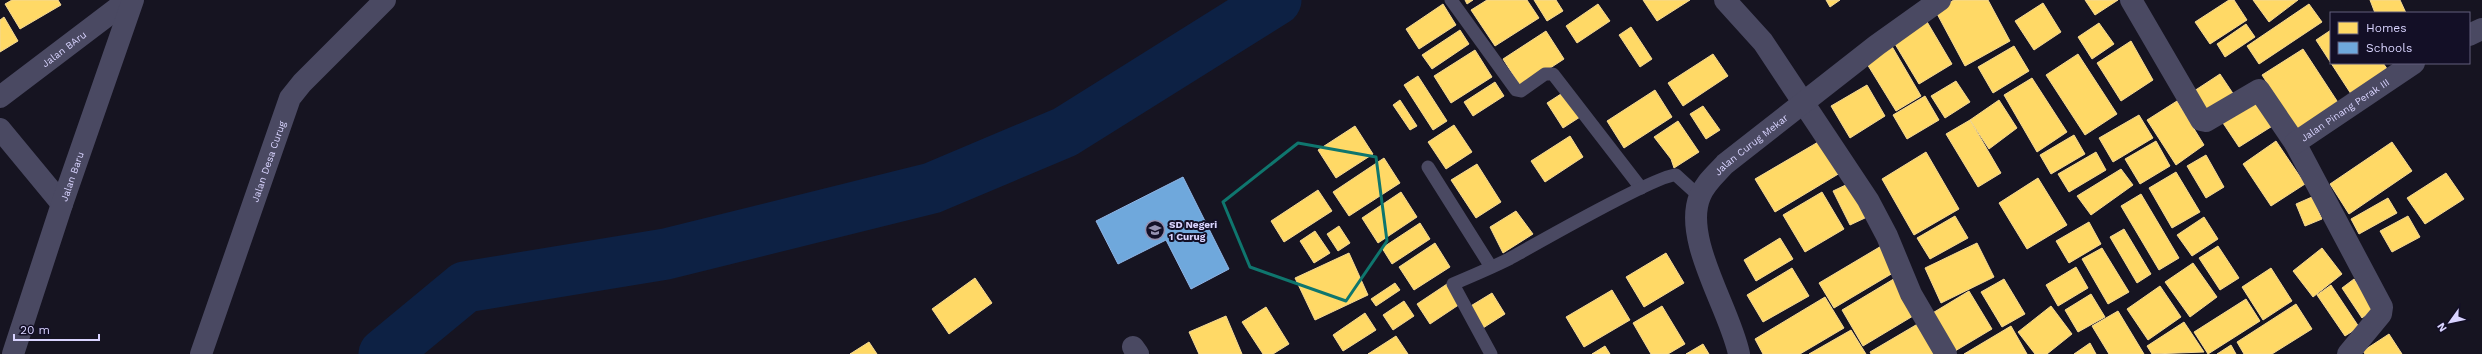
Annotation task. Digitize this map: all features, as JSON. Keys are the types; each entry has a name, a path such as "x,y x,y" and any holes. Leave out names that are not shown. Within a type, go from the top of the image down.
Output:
{"street":[{"name":"Jalan BAru","path":"0,96 128,0"},
{"name":"Jalan Baru","path":"13,354 62,204 133,0"},
{"name":"Jalan Desa Curug","path":"200,354 290,98 302,83 385,0"},
{"path":"1725,0 1763,42 1871,205 1887,236 1911,294 1946,354"},
{"name":"Jalan Curug Mekar","path":"1739,354 1735,334 1699,245 1697,222 1700,196 1707,183 1725,164 1803,102 1877,45 1940,0"},
{"path":"2131,0 2145,21 2199,117 2206,121 2259,90 2296,143 2382,307 2382,314 2348,354"},
{"path":"2470,35 2482,29"},
{"name":"Jalan Pinang Perak III","path":"2296,143 2413,64"},
{"name":"Jalan BAru","path":"0,129 62,204"}],"lane":[{"path":"1451,0 1516,90 1521,91 1545,74 1553,74 1641,188"},
{"path":"1428,167 1491,267"},
{"path":"1492,354 1453,284 1491,267 1641,188 1669,176 1676,175 1700,196"}],"highlighted area":[{"path":"1298,143 1376,157 1387,241 1346,301 1250,267 1223,202"}],"building: Homes":[{"path":"12,0 58,0 61,5 20,29 5,4"},
{"path":"1465,0 1473,0 1467,4"},
{"path":"1487,0 1527,0 1539,18 1495,46 1471,10"},
{"path":"1534,0 1556,0 1563,11 1547,21"},
{"path":"1643,0 1690,0 1657,21"},
{"path":"1826,0 1840,0 1830,7"},
{"path":"1954,0 1988,0 2010,41 1965,66 1935,10"},
{"path":"2085,0 2118,0 2095,15"},
{"path":"2229,0 2234,0 2247,20 2210,44 2195,22"},
{"path":"2253,0 2298,0 2269,22"},
{"path":"2370,0 2400,0 2406,12 2375,12"},
{"path":"2043,3 2061,32 2034,50 2015,21"},
{"path":"1443,4 1456,25 1419,49 1406,29"},
{"path":"1598,4 1610,21 1577,43 1566,26"},
{"path":"2309,4 2322,22 2259,64 2247,46"},
{"path":"4,17 18,41 0,52 0,20"},
{"path":"1926,20 1952,64 1919,84 1892,39"},
{"path":"2099,23 2114,44 2092,59 2078,37"},
{"path":"2246,24 2255,37 2225,57 2217,44"},
{"path":"1631,27 1652,59 1640,67 1619,35"},
{"path":"1460,30 1469,44 1432,69 1422,55"},
{"path":"1546,31 1564,59 1521,87 1503,59"},
{"path":"2330,31 2330,62 2316,40"},
{"path":"2131,41 2153,80 2121,101 2097,63"},
{"path":"1890,43 1921,96 1896,111 1864,59"},
{"path":"2014,46 2029,71 1993,93 1978,67"},
{"path":"2303,49 2339,104 2298,130 2262,75"},
{"path":"1475,50 1492,77 1451,103 1434,76"},
{"path":"1713,54 1728,76 1683,106 1668,83"},
{"path":"2078,54 2117,114 2085,135 2046,75"},
{"path":"2332,64 2384,64 2390,73 2353,97"},
{"path":"2220,74 2236,98 2208,118 2191,93"},
{"path":"1418,76 1447,121 1433,130 1404,85"},
{"path":"2032,78 2067,132 2037,152 2004,95"},
{"path":"1956,81 1970,102 1945,118 1931,96"},
{"path":"1495,82 1504,96 1473,116 1464,102"},
{"path":"1867,85 1885,116 1850,138 1831,106"},
{"path":"1655,90 1672,117 1624,148 1607,121"},
{"path":"1564,92 1580,117 1563,128 1547,103"},
{"path":"1925,96 1939,120 1907,139 1893,115"},
{"path":"2256,97 2274,125 2239,147 2221,120"},
{"path":"1400,100 1417,126 1410,130 1393,105"},
{"path":"1999,100 2017,128 1989,149 1970,120"},
{"path":"2177,101 2204,145 2176,165 2147,120"},
{"path":"1703,106 1720,130 1706,139 1690,114"},
{"path":"2139,115 2153,138 2113,162 2099,138"},
{"path":"1970,120 2001,173 1978,187 1946,134"},
{"path":"1678,121 1699,152 1674,168 1671,159 1654,137"},
{"path":"1454,125 1472,152 1446,169 1428,142"},
{"path":"1355,126 1373,154 1336,178 1318,150"},
{"path":"2074,135 2085,154 2051,174 2040,155"},
{"path":"1570,136 1583,157 1545,182 1531,161"},
{"path":"1825,138 1845,170 1775,212 1755,179"},
{"path":"2156,141 2170,166 2140,184 2125,159"},
{"path":"2276,141 2305,184 2271,206 2243,164"},
{"path":"2392,142 2412,171 2349,214 2330,184"},
{"path":"1926,152 1959,209 1914,235 1882,179"},
{"path":"2096,152 2106,170 2069,192 2058,174"},
{"path":"2206,155 2224,187 2206,198 2187,166"},
{"path":"1384,158 1400,183 1349,216 1333,192"},
{"path":"1477,164 1501,202 1476,218 1451,180"},
{"path":"2121,169 2133,185 2091,215 2077,196"},
{"path":"2176,172 2200,212 2172,228 2149,188"},
{"path":"2446,173 2464,199 2425,224 2407,198"},
{"path":"2038,178 2067,225 2027,249 1999,203"},
{"path":"1850,183 1867,217 1850,225 1833,191"},
{"path":"1318,190 1332,211 1284,242 1271,221"},
{"path":"1401,192 1417,217 1378,243 1362,218"},
{"path":"1822,192 1844,229 1805,252 1783,215"},
{"path":"2141,194 2179,258 2159,270 2121,206"},
{"path":"2312,197 2322,219 2305,226 2296,204"},
{"path":"2388,198 2397,213 2359,234 2351,219"},
{"path":"1516,211 1533,234 1503,253 1490,227"},
{"path":"1955,216 1968,238 1930,259 1917,238"},
{"path":"2408,216 2420,237 2392,252 2380,231"},
{"path":"2204,217 2218,239 2192,256 2177,235"},
{"path":"2089,222 2101,244 2069,263 2056,241"},
{"path":"1420,223 1430,239 1392,264 1382,248"},
{"path":"1339,226 1350,243 1338,251 1327,234"},
{"path":"2124,229 2151,274 2137,283 2110,237"},
{"path":"1315,231 1330,253 1314,263 1300,241"},
{"path":"1780,238 1793,259 1756,281 1744,260"},
{"path":"1435,243 1450,267 1414,290 1399,267"},
{"path":"1977,243 1994,277 1941,303 1925,268"},
{"path":"1883,245 1898,270 1834,308 1819,283"},
{"path":"2218,246 2239,278 2220,290 2199,258"},
{"path":"2102,248 2129,292 2108,304 2082,259"},
{"path":"2322,248 2342,274 2313,297 2293,271"},
{"path":"1349,253 1368,295 1315,320 1295,278"},
{"path":"1666,253 1684,283 1644,307 1626,277"},
{"path":"2193,263 2217,297 2190,317 2165,282"},
{"path":"2076,267 2088,288 2058,306 2046,285"},
{"path":"1792,268 1809,296 1763,322 1747,295"},
{"path":"2271,268 2292,301 2263,320 2242,287"},
{"path":"1897,277 1918,313 1863,346 1842,310"},
{"path":"975,278 992,303 949,334 932,309"},
{"path":"2004,279 2025,314 2002,327 1981,292"},
{"path":"2354,279 2374,309 2362,318 2342,288"},
{"path":"1395,283 1400,290 1376,306 1371,299"},
{"path":"1447,284 1460,304 1430,324 1417,304"},
{"path":"2331,285 2359,327 2345,336 2317,295"},
{"path":"2160,286 2181,317 2148,340 2127,309"},
{"path":"1612,290 1630,320 1584,347 1566,317"},
{"path":"1969,291 1992,329 1950,354 1926,317"},
{"path":"1492,293 1505,314 1483,328 1469,307"},
{"path":"2091,294 2105,317 2078,332 2065,310"},
{"path":"1825,297 1844,328 1800,354 1763,354 1755,339"},
{"path":"2246,299 2260,321 2208,354 2194,332"},
{"path":"1404,301 1414,316 1393,330 1383,315"},
{"path":"2296,304 2312,329 2272,354 2244,354 2237,342"},
{"path":"1662,306 1685,344 1668,354 1651,354 1633,323"},
{"path":"2051,306 2072,334 2047,354 2035,354 2018,332"},
{"path":"1266,307 1289,344 1273,354 1263,354 1242,322"},
{"path":"2118,311 2144,354 2109,354 2092,326"},
{"path":"1365,313 1376,330 1343,351 1333,335"},
{"path":"1226,316 1242,354 1199,354 1189,332"},
{"path":"1921,322 1940,354 1871,354 1870,352"},
{"path":"2184,322 2204,352 2152,354 2147,346"},
{"path":"2011,326 2027,354 1964,354"},
{"path":"1851,330 1866,354 1809,354"},
{"path":"2389,334 2402,354 2365,354 2363,351"},
{"path":"1396,336 1408,354 1368,354"},
{"path":"869,342 877,354 850,354"},
{"path":"2090,343 2096,354 2074,354"},
{"path":"1703,344 1709,354 1686,354"},
{"path":"2231,345 2236,354 2217,354"},
{"path":"1605,346 1610,354 1592,354"}],"building: Schools":[{"name":"SD Negeri 1 Curug","path":"1183,177 1229,269 1191,289 1166,240 1118,264 1096,221"}],"waterway":[{"path":"384,354 465,287 666,254 932,188 1065,132 1276,0"}],"place":[{"name":"SD Negeri 1 Curug","path":"1155,230"}]}
